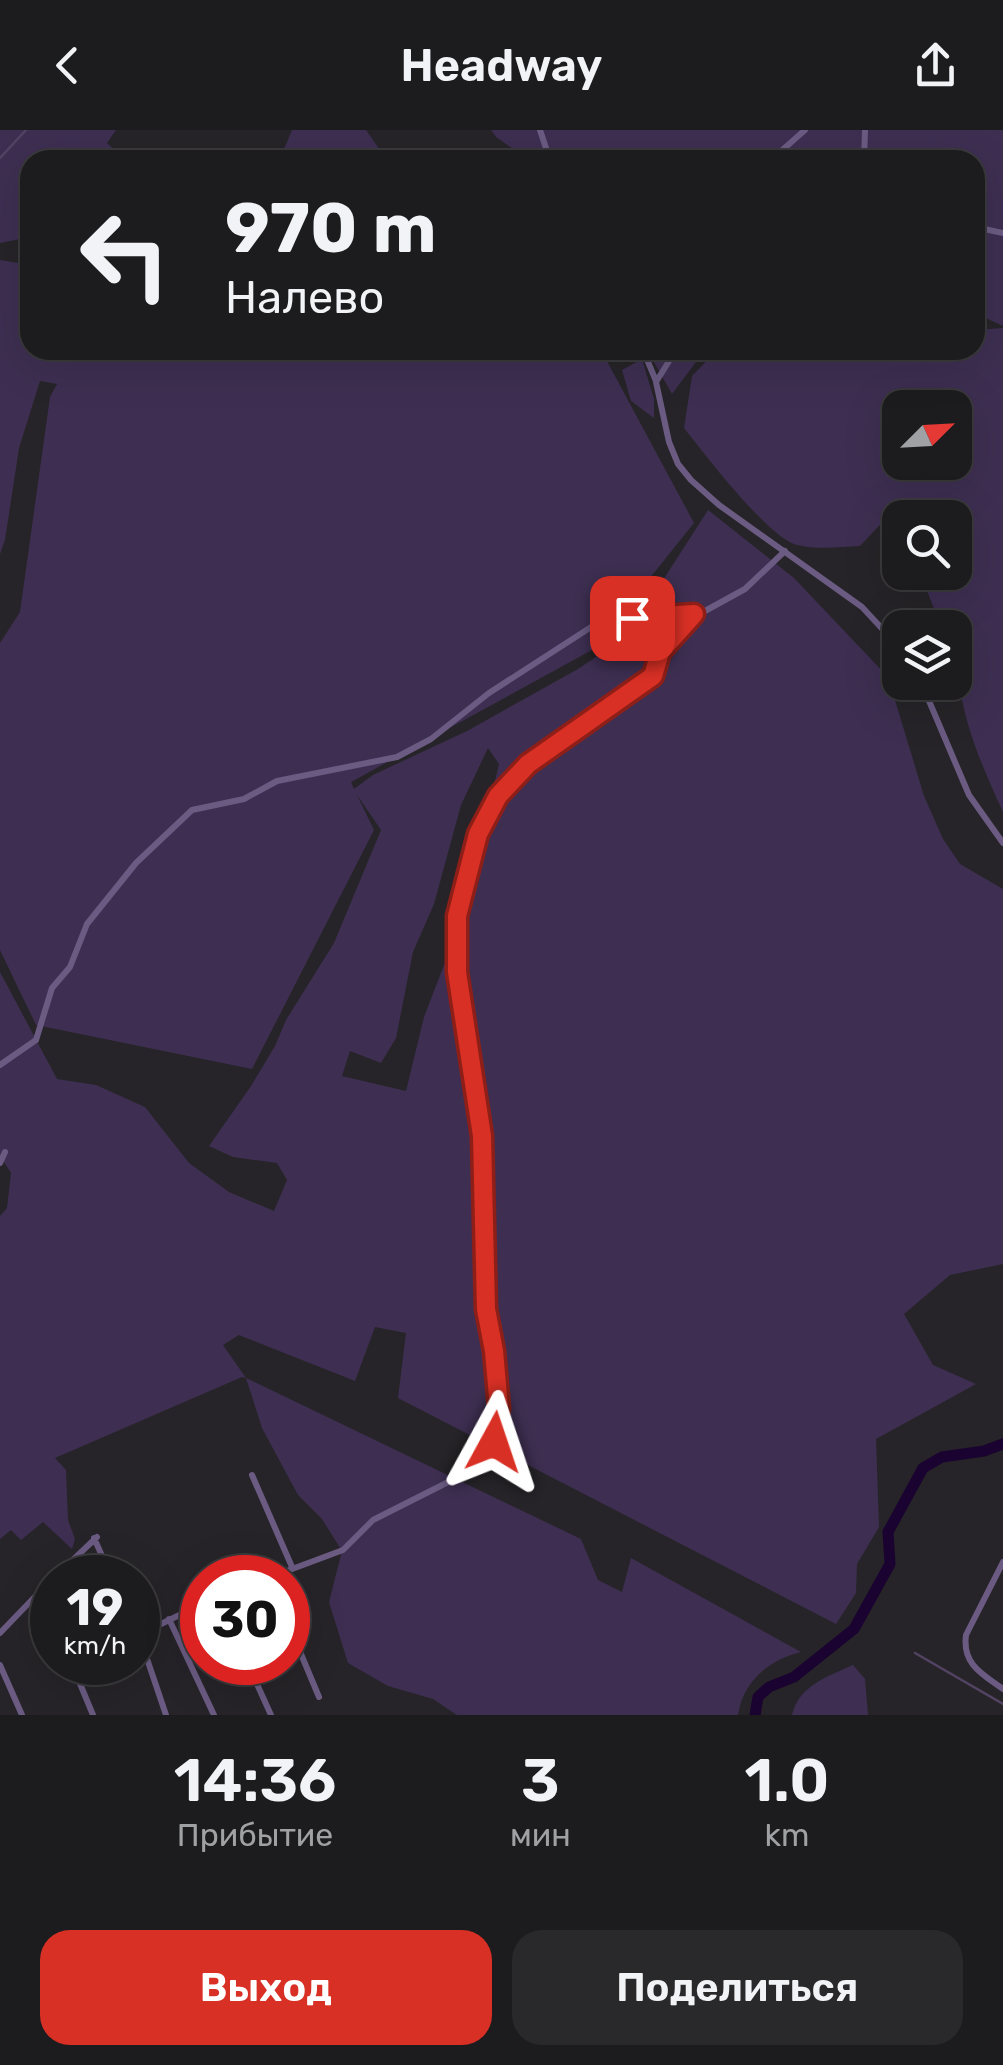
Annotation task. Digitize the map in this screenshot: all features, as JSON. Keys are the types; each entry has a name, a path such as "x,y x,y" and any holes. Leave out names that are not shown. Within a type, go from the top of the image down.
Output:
{"street":[{"path":"782,150 805,130"},
{"path":"647,360 669,442 678,464 691,480 708,497 862,607 882,629"},
{"path":"656,382 670,360"},
{"path":"0,1065 36,1040 52,988 70,966 87,924 136,863 192,810 244,800 277,781 396,758 431,738 489,692 602,620 694,614 733,598 785,551"},
{"path":"310,1559 343,1550 373,1520 480,1466 490,1456 499,1408 486,1309 482,1136 457,972 457,916 478,834 498,796 528,764 653,676 660,652 694,614"},
{"path":"929,700 969,794 1003,843"},
{"path":"0,1163 5,1152"},
{"path":"252,1475 287,1555"},
{"path":"78,1555 96,1537 103,1555"},
{"path":"1003,1562 966,1634 964,1646 974,1668 1003,1689"},
{"path":"0,1633 30,1602"},
{"path":"160,1622 180,1614"},
{"path":"169,1619 214,1715"},
{"path":"0,1665 22,1715"},
{"path":"310,1676 319,1697"},
{"path":"81,1685 93,1715"},
{"path":"156,1685 166,1715"},
{"path":"257,1685 271,1715"}],"shaded area":[{"path":"0,130 116,130 107,143 115,150 20,150 20,239 0,243"},
{"path":"292,130 366,130 380,150 284,150"},
{"path":"491,130 1003,130 1003,326 985,318 985,150 515,150"},
{"path":"0,260 20,263 20,360 606,360 694,523 592,650 351,782 354,789 373,775 467,731 578,669 627,636 708,510 794,578 882,671 882,700 895,700 924,796 943,839 960,864 1003,889 1003,1264 950,1275 904,1314 933,1365 976,1384 876,1439 879,1527 857,1564 856,1593 836,1624 398,1398 406,1333 375,1327 355,1381 239,1335 223,1345 246,1378 55,1458 66,1470 68,1520 75,1539 72,1549 43,1522 21,1540 11,1530 0,1539 0,1216 7,1208 11,1173 0,1156 0,972 57,1079 96,1085 145,1107 189,1163 229,1192 274,1211 287,1180 277,1163 233,1157 209,1146 251,1086 334,943 381,830 357,795 374,830 252,1069 36,1025 0,950 0,643 20,612 50,397 57,384 40,381 19,448 0,554","holes":["488,748 499,764 463,916 424,1017 406,1091 342,1076 350,1051 381,1063 396,1038 413,952 434,904 461,805"]},
{"path":"1003,328 1003,812 962,700 972,700 972,610 934,610 927,590 972,590 972,500 882,500 882,523 860,546 797,545 754,511 684,428 692,376 707,360 985,360 985,329"},
{"path":"642,360 654,399 654,418 631,401 622,370"},
{"path":"653,360 698,360 672,394"},
{"path":"246,1378 581,1539 598,1580 622,1592 631,1558 801,1652 778,1660 759,1674 745,1692 738,1715 457,1715 433,1699 388,1686 348,1663 329,1602 342,1551 322,1519 298,1495 262,1428"},
{"path":"853,1665 865,1679 868,1715 792,1715 808,1689"}],"waterway":[{"path":"0,158 26,130"},
{"path":"755,1715 758,1697 769,1687 794,1677 854,1629 890,1564 888,1532 923,1468 942,1457 1003,1444"},
{"path":"915,1653 1003,1704"}],"route":[{"path":"494,1442 499,1408 486,1309 482,1136 457,972 457,916 478,834 498,796 528,764 653,676 660,652 694,614 632,618"}]}
